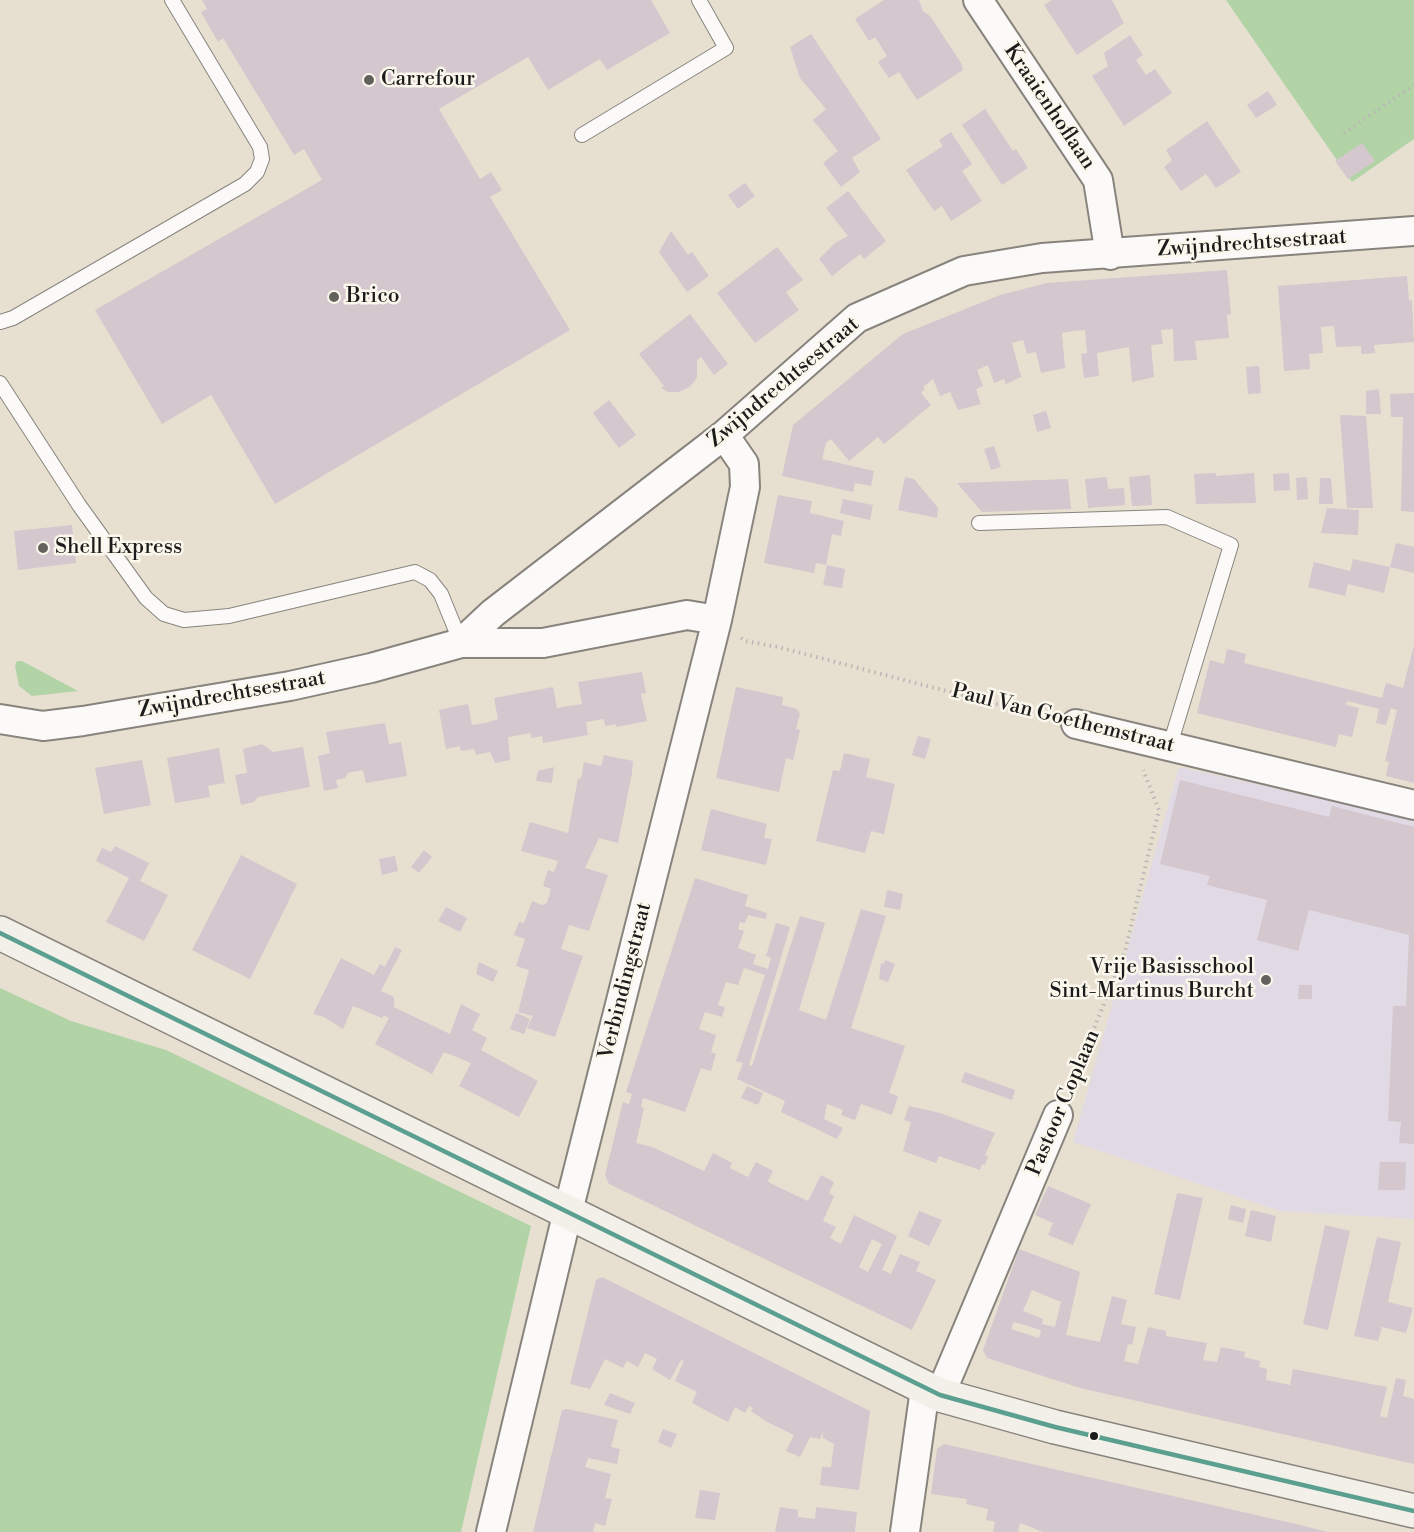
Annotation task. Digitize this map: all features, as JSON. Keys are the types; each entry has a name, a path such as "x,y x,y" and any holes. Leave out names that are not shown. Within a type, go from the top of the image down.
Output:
{"street":[{"name":"Kraaienhoflaan","path":"978,0 1098,180 1110,255"},
{"name":"Zwijndrechtsestraat","path":"461,643 493,613 724,435 857,318 964,271 1042,258 1110,255 1414,231"},
{"name":"Verbindingstraat","path":"491,1532 568,1210 717,620 745,487 744,464 724,435"},
{"name":"Zwijndrechtsestraat","path":"0,720 43,726 83,721 290,686 372,668 461,643 543,643 687,615 717,620"},
{"name":"Paul Van Goethemstraat","path":"1076,724 1414,805"},
{"path":"0,933 568,1210 932,1392 1055,1427 1414,1511"},
{"name":"Pastoor Coplaan","path":"905,1532 932,1392 1058,1115"}],"lane":[{"path":"0,322 14,318 245,184 257,172 262,159 260,147 172,0"},
{"path":"582,135 726,48 699,0"},
{"path":"0,383 146,598 164,614 184,620 229,616 416,572 430,580 441,594 461,643"},
{"path":"979,523 1167,517 1231,545 1170,745"}],"path":[{"path":"1344,133 1414,85"},
{"name":"Paul Van Goethemstraat","path":"717,620 746,641 778,647 1076,724"},
{"name":"Pastoor Coplaan","path":"1058,1115 1097,1027 1125,951 1159,810 1128,735"}],"shaded area":[{"name":"Vrije Basisschool Sint-Martinus Burcht","path":"1179,767 1414,819 1414,1219 1280,1211 1073,1142"}],"green space":[{"path":"1226,0 1414,0 1414,139 1352,182"},
{"path":"17,661 22,661 78,691 32,696 19,686 15,666"},
{"path":"0,988 71,1021 166,1050 531,1226 461,1532 0,1532"}],"building":[{"name":"Brico","path":"202,0 651,0 670,33 607,70 600,59 548,90 528,57 439,109 480,179 491,172 502,190 490,197 570,330 275,504 211,395 162,424 95,310 322,180 304,149 294,155 223,38 218,42 201,12 207,9"},
{"path":"884,0 919,0 923,11 930,16 961,63 963,70 917,100 899,72 889,78 878,62 887,56 875,37 869,41 855,19"},
{"path":"1052,0 1112,0 1124,23 1077,55 1044,5"},
{"path":"811,34 881,139 852,158 860,172 841,187 823,163 838,151 813,120 826,109 800,78 790,47"},
{"path":"1130,35 1143,55 1136,60 1146,75 1155,69 1172,93 1124,126 1092,76 1108,66 1104,53"},
{"path":"1268,91 1277,105 1256,118 1247,105"},
{"path":"985,109 1013,151 1016,149 1028,168 1002,185 962,125"},
{"path":"1207,121 1241,172 1216,188 1206,174 1181,191 1164,167 1172,160 1166,150"},
{"path":"951,132 972,164 962,171 982,201 951,221 942,206 934,211 906,170 943,146 939,140"},
{"path":"1362,143 1375,161 1348,179 1335,161"},
{"path":"745,183 755,196 738,209 728,195"},
{"path":"848,191 886,241 864,259 860,254 832,276 819,259 835,243 848,236 826,208"},
{"path":"671,231 688,255 692,252 709,276 687,292 659,252"},
{"path":"777,247 803,280 786,292 799,310 755,343 717,293"},
{"path":"1227,270 1231,314 1227,315 1229,338 1195,341 1197,360 1174,361 1173,329 1161,330 1163,344 1151,345 1154,377 1132,382 1129,347 1097,353 1099,376 1084,378 1081,354 1087,353 1085,330 1062,333 1065,368 1041,373 1036,352 1027,354 1023,340 1012,343 1021,377 1006,384 1004,379 994,383 988,365 977,370 983,386 976,389 981,404 958,410 950,392 940,396 933,379 923,387 925,389 921,393 931,405 884,444 878,437 849,461 831,439 826,443 822,459 874,471 871,486 855,483 853,492 782,476 793,425 903,334 1000,295 1047,283"},
{"path":"1407,276 1409,301 1412,300 1414,342 1374,345 1375,353 1361,354 1361,346 1336,347 1334,326 1321,327 1323,353 1309,354 1310,369 1284,371 1278,286"},
{"path":"690,314 728,364 714,375 701,357 697,360 697,377 691,386 679,392 668,392 661,388 664,386 639,354"},
{"path":"1259,366 1261,393 1248,394 1246,367"},
{"path":"1379,389 1381,414 1366,414 1366,391"},
{"path":"1414,393 1414,512 1401,511 1403,417 1391,417 1390,394"},
{"path":"609,400 636,435 619,448 593,413"},
{"path":"1046,411 1051,428 1037,432 1033,415"},
{"path":"1340,415 1366,416 1373,508 1347,508"},
{"path":"994,446 1001,467 991,470 984,449"},
{"path":"1216,473 1216,476 1254,473 1256,503 1196,504 1194,474"},
{"path":"1289,473 1290,490 1274,491 1273,474"},
{"path":"1150,475 1152,505 1132,506 1129,477"},
{"path":"905,477 914,479 938,508 937,518 898,510"},
{"path":"1107,477 1108,489 1124,488 1125,505 1088,508 1085,479"},
{"path":"1307,477 1308,499 1297,500 1296,478"},
{"path":"1320,478 1331,478 1333,504 1319,504"},
{"path":"1068,479 1071,509 982,512 957,483"},
{"path":"778,495 812,501 810,513 844,521 841,536 832,534 826,565 816,563 814,573 764,563"},
{"path":"843,499 873,505 870,520 840,513"},
{"path":"1327,508 1359,510 1358,535 1321,533"},
{"path":"72,525 76,563 18,570 14,531"},
{"path":"1396,543 1414,547 1414,573 1390,567"},
{"path":"1353,559 1390,567 1384,593 1348,584 1345,596 1308,587 1314,562 1350,571"},
{"path":"827,565 845,569 842,588 823,585"},
{"path":"1414,645 1414,783 1386,776 1389,762 1385,761 1397,710 1391,708 1386,725 1376,723 1379,709 1347,701 1346,705 1359,708 1352,737 1339,734 1336,747 1197,713 1210,660 1224,664 1227,649 1246,654 1244,663 1382,698 1386,683 1403,688"},
{"path":"642,672 646,693 641,694 647,721 616,727 616,724 605,726 604,719 586,722 588,735 543,743 542,736 531,738 531,733 508,737 510,760 495,763 490,752 476,755 474,749 461,751 460,746 446,749 439,710 468,704 472,725 486,723 498,719 494,698 553,687 557,708 582,704 578,682"},
{"path":"736,687 783,697 782,705 797,709 800,714 796,729 800,730 793,760 786,758 779,792 716,778"},
{"path":"385,723 389,744 401,742 407,776 366,783 363,770 348,773 345,778 336,780 338,788 324,791 318,756 330,753 326,732"},
{"path":"918,736 931,739 925,759 912,755"},
{"path":"262,744 273,752 303,747 310,787 258,797 254,802 241,805 235,775 247,773 243,749"},
{"path":"219,748 225,783 208,786 210,797 175,803 167,758"},
{"path":"844,753 870,759 866,777 895,784 884,834 871,831 865,853 816,841 833,770 840,771"},
{"path":"604,755 633,761 632,773 618,843 599,838 585,868 608,875 589,931 569,925 561,949 583,956 555,1037 527,1028 533,1016 518,1012 529,970 516,966 525,939 514,935 519,922 524,923 532,901 542,905 547,903 551,889 543,886 548,870 554,872 558,861 521,851 530,822 568,833 578,778 581,779 584,762 601,766"},
{"path":"142,760 151,805 104,814 95,768"},
{"path":"554,767 552,783 536,781 538,771"},
{"path":"1180,780 1329,817 1332,806 1414,827 1414,1144 1399,1143 1401,1122 1388,1121 1393,1006 1406,1006 1409,935 1309,910 1298,951 1257,940 1267,900 1207,885 1210,876 1160,864"},
{"path":"711,809 767,824 764,838 772,839 766,865 701,850"},
{"path":"115,846 149,863 140,881 168,895 144,941 106,922 129,878 96,861 102,848 111,852"},
{"path":"424,850 432,857 419,873 411,867"},
{"path":"241,855 297,884 250,979 192,950"},
{"path":"395,856 398,871 382,875 379,859"},
{"path":"695,878 748,895 745,906 767,913 766,919 748,915 745,923 740,922 738,929 744,931 738,948 756,955 753,964 768,969 771,958 766,956 776,923 790,927 749,1065 752,1066 800,916 825,923 799,1010 826,1020 861,909 886,916 851,1028 905,1046 889,1093 898,1096 892,1115 861,1104 855,1120 841,1115 843,1110 827,1104 824,1119 843,1128 837,1139 781,1112 785,1101 737,1079 743,1063 736,1061 765,975 744,968 738,985 726,982 718,1005 725,1007 722,1017 705,1012 699,1029 716,1035 711,1052 716,1054 711,1071 701,1068 685,1112 643,1098 641,1107 644,1108 636,1143 652,1147 704,1171 713,1153 732,1163 730,1168 748,1177 756,1162 773,1171 768,1181 770,1183 808,1201 821,1175 834,1182 829,1193 834,1196 823,1221 836,1227 830,1238 841,1244 854,1215 897,1236 882,1270 891,1274 900,1254 920,1262 916,1271 936,1280 912,1330 609,1184 605,1175 623,1102 629,1104 632,1094 626,1092","holes":["872,1239 882,1244 868,1272 859,1267"]},
{"path":"887,890 903,894 900,910 884,907"},
{"path":"446,907 467,918 460,932 438,921"},
{"path":"395,947 402,950 381,991 394,997 394,1007 450,1034 461,1004 480,1014 472,1030 487,1038 481,1050 538,1081 519,1117 459,1086 471,1063 444,1052 432,1074 375,1044 389,1018 384,1015 382,1018 353,1006 343,1029 324,1017 313,1014 341,958 374,975 380,964 385,967"},
{"path":"885,960 895,964 888,982 879,979 881,963 884,964"},
{"path":"479,962 498,971 493,982 476,974"},
{"path":"1299,985 1312,985 1312,999 1298,999"},
{"path":"516,1013 530,1019 524,1034 510,1029"},
{"path":"965,1072 1015,1090 1012,1100 961,1082"},
{"path":"747,1086 763,1093 758,1105 741,1098"},
{"path":"909,1106 940,1113 995,1133 985,1155 988,1156 985,1165 982,1164 980,1170 939,1156 936,1163 903,1151 911,1122 904,1120"},
{"path":"1380,1162 1406,1162 1405,1190 1378,1190"},
{"path":"1048,1186 1091,1204 1073,1245 1048,1235 1053,1223 1035,1215"},
{"path":"1177,1193 1203,1198 1180,1300 1154,1294"},
{"path":"1231,1205 1246,1209 1243,1223 1228,1219"},
{"path":"1251,1210 1276,1216 1271,1242 1245,1236"},
{"path":"919,1211 942,1220 929,1246 908,1236"},
{"path":"1325,1225 1350,1231 1328,1330 1303,1324"},
{"path":"1377,1237 1401,1242 1388,1302 1413,1308 1406,1333 1382,1327 1378,1341 1354,1336"},
{"path":"1019,1249 1080,1272 1066,1335 1100,1342 1112,1296 1127,1300 1121,1324 1136,1327 1132,1345 1128,1344 1124,1361 1138,1364 1148,1327 1166,1331 1166,1336 1207,1343 1203,1360 1217,1362 1221,1347 1245,1352 1244,1357 1260,1361 1259,1367 1267,1369 1266,1380 1290,1385 1293,1369 1387,1387 1380,1416 1387,1418 1396,1378 1406,1380 1403,1396 1414,1399 1414,1464 1080,1388 987,1358 983,1350","holes":["1032,1290 1061,1302 1055,1327 1042,1324 1043,1319 1023,1311","1014,1322 1041,1330 1039,1338 1011,1329"]},
{"path":"602,1277 870,1411 859,1490 820,1485 822,1467 831,1467 834,1444 823,1438 823,1432 820,1439 810,1437 800,1457 786,1451 794,1435 767,1422 751,1411 753,1408 749,1406 745,1413 735,1407 728,1422 692,1403 697,1392 675,1381 684,1361 681,1360 670,1380 652,1369 657,1359 645,1353 638,1367 627,1361 623,1368 605,1359 590,1389 570,1384 596,1280"},
{"path":"610,1393 635,1403 630,1414 604,1405"},
{"path":"567,1409 618,1420 611,1447 620,1449 617,1464 588,1458 585,1467 611,1474 605,1498 612,1499 605,1526 595,1523 593,1532 533,1532 562,1410"},
{"path":"663,1429 677,1434 671,1448 658,1442"},
{"path":"944,1444 1328,1532 1043,1532 1020,1523 1018,1532 993,1532 995,1522 986,1520 988,1509 966,1504 967,1499 931,1494 937,1449"},
{"path":"700,1490 720,1493 715,1520 695,1518"},
{"path":"780,1507 798,1510 798,1517 815,1519 816,1507 857,1512 855,1532 775,1532"}],"transit line":[{"path":"0,933 940,1395 1055,1427 1414,1511"}],"place":[{"name":"Carrefour","path":"369,80"},
{"name":"Brico","path":"334,297"},
{"name":"Shell Express","path":"43,548"},
{"name":"Vrije Basisschool Sint-Martinus Burcht","path":"1266,980"}]}
